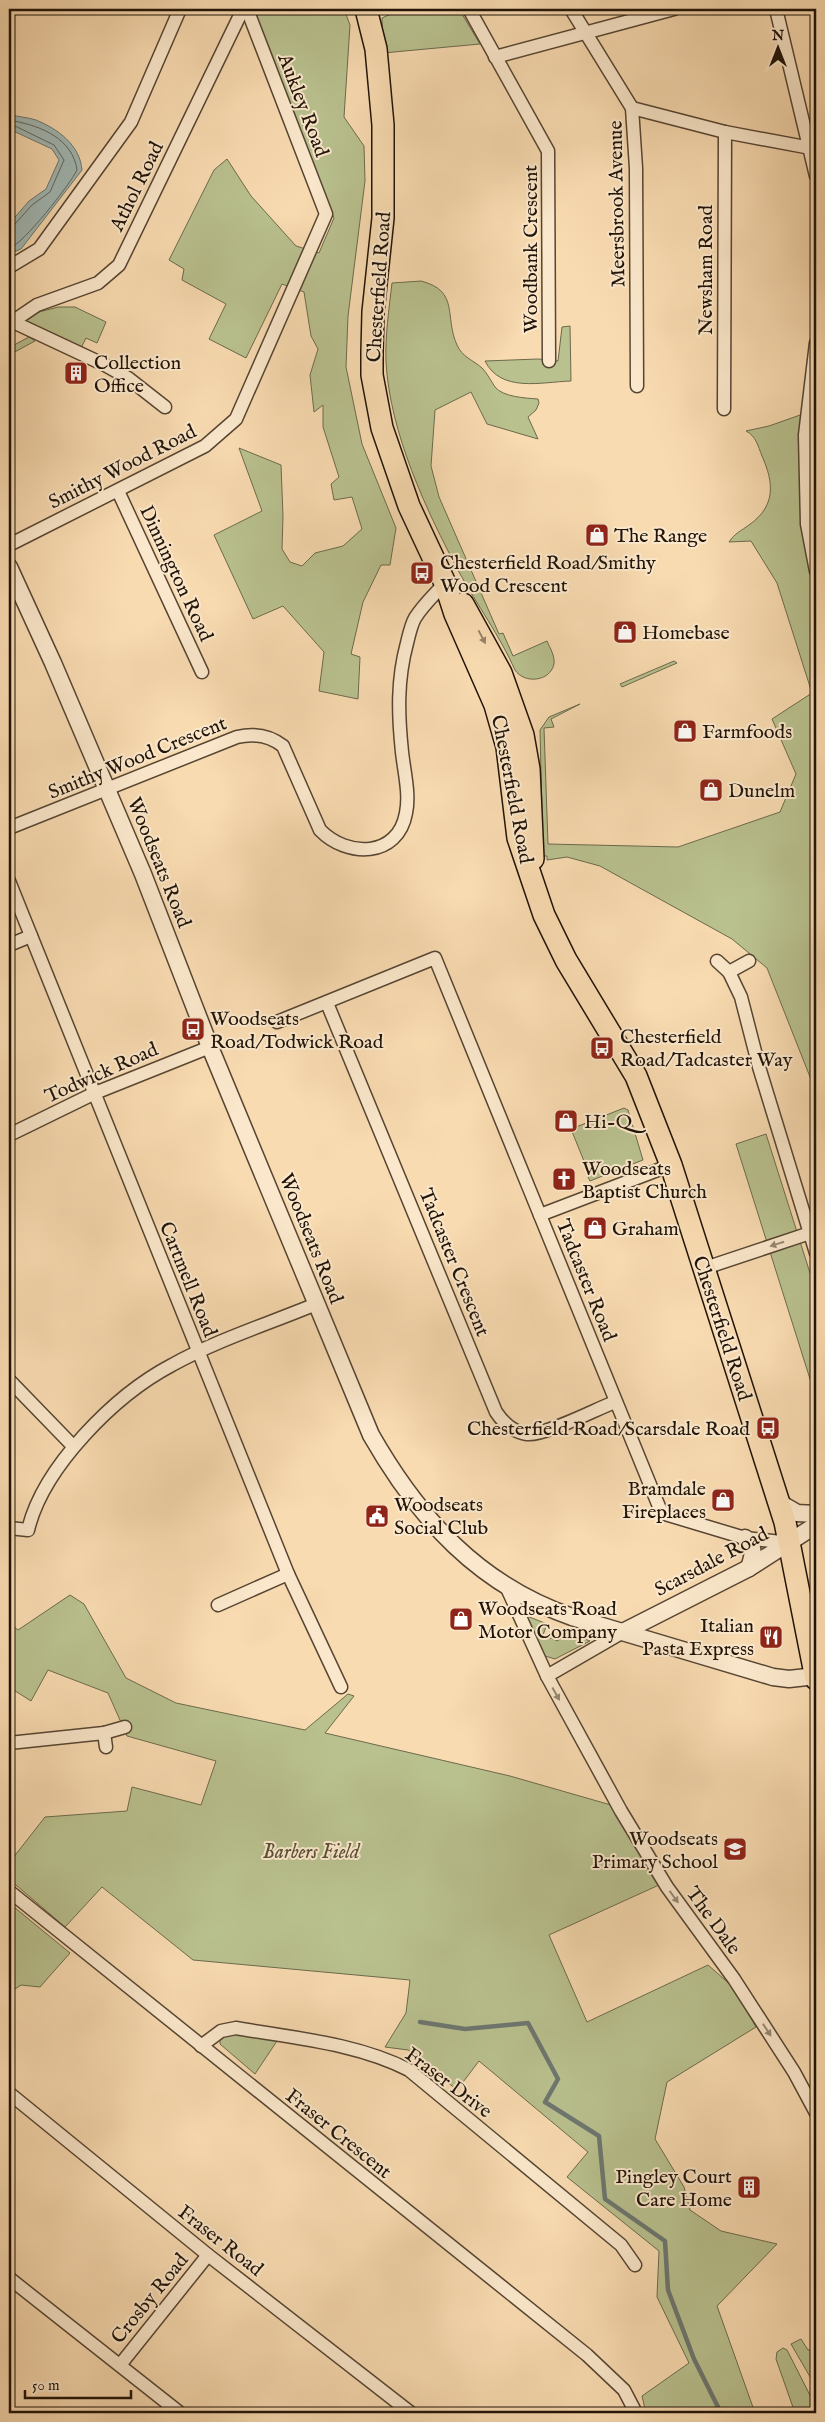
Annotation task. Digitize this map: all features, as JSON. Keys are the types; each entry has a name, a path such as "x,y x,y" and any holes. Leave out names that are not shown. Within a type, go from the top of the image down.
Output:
{"highway":[{"name":"Chesterfield Road","path":"366,9 376,49 385,172 384,218 373,312 372,375 382,428 409,506 445,583 467,608 503,677 521,726 530,769 533,885 559,947 636,1076 671,1166 790,1543 814,1653 816,1677"}],"street":[{"path":"9,267 39,249 131,122 180,9"},
{"name":"Athol Road","path":"10,323 37,305 98,283 119,265 242,9"},
{"name":"Aukley Road","path":"246,9 326,214"},
{"name":"Woodbank Crescent","path":"468,9 548,151 549,360"},
{"name":"Meersbrook Avenue","path":"571,9 632,108 636,168 637,386"},
{"path":"495,57 674,9"},
{"path":"776,9 814,148 816,176"},
{"path":"632,108 725,132 814,148"},
{"name":"Newsham Road","path":"724,409 725,132"},
{"name":"Smithy Wood Road","path":"9,545 205,446 236,419 326,214"},
{"path":"10,323 105,365 128,378 165,407"},
{"path":"816,343 805,435 807,524 816,571"},
{"name":"Dinnington Road","path":"118,491 202,672"},
{"name":"Woodseats Road","path":"9,566 54,663 143,874 210,1046 371,1435 400,1484 452,1545 506,1586 558,1612 772,1677 789,1679 816,1677"},
{"name":"Smithy Wood Crescent","path":"9,828 237,737 261,735 274,739 283,746 320,830 330,840 343,847 357,850 370,850 382,845 394,837 406,813 407,794 398,720 398,694 404,654 414,619 445,583"},
{"name":"Cartmell Road","path":"9,881 288,1574 341,1687"},
{"path":"9,945 31,936"},
{"name":"Tadcaster Road","path":"277,1022 328,1003 435,958 660,1509 665,1514 745,1538 790,1543"},
{"path":"717,961 729,972 741,997 759,1067 816,1253"},
{"path":"729,972 749,962"},
{"name":"Tadcaster Crescent","path":"328,1003 496,1412 504,1424 514,1430 536,1434 615,1402"},
{"name":"Todwick Road","path":"9,1135 95,1093 210,1046"},
{"path":"540,1215 671,1166"},
{"path":"702,1269 810,1233"},
{"path":"9,1528 28,1530 36,1504 46,1485 73,1446 144,1382 170,1365 198,1352 316,1304"},
{"path":"9,1380 73,1446"},
{"path":"778,1502 797,1513 816,1514"},
{"name":"Scarsdale Road","path":"547,1676 623,1632 749,1568 816,1525"},
{"path":"745,1538 751,1544 753,1550 749,1568"},
{"path":"218,1605 288,1574"},
{"name":"The Dale","path":"506,1586 547,1676 621,1811 667,1887 734,1979 794,2072 816,2113"},
{"path":"9,1743 104,1733 125,1727"},
{"path":"104,1733 106,1747"},
{"name":"Fraser Crescent","path":"9,1891 587,2354 624,2390 636,2413"},
{"name":"Fraser Drive","path":"201,2046 221,2031 236,2028 348,2049 384,2058 409,2070 621,2245 635,2265"},
{"name":"Fraser Road","path":"9,2093 208,2254 411,2413"},
{"name":"Crosby Road","path":"120,2365 208,2254"},
{"path":"9,2278 180,2413"}],"green space":[{"path":"252,9 344,9 350,25 344,117 364,146 365,181 348,316 346,367 362,444 396,528 390,565 381,565 363,602 351,654 360,657 358,699 319,691 324,652 283,606 253,619 214,535 262,511 239,448 281,465 282,549 290,562 302,566 315,553 343,546 362,529 352,497 334,500 331,484 339,477 323,427 323,405 314,412 310,375 318,349 311,336 304,292 282,284 246,358 209,339 226,304 182,280 184,269 169,260 214,170 227,159 251,196 296,246 319,253 334,218"},
{"path":"402,9 459,9 480,44 383,53 382,18"},
{"path":"421,281 433,285 446,298 453,335 459,349 482,368 495,387 509,395 538,399 539,403 536,410 528,417 538,439 487,424 471,392 435,410 431,466 439,497 499,634 503,633 513,656 547,641 553,655 554,664 552,670 542,678 524,678 515,670 434,523 402,443 394,416 386,362 392,283"},
{"path":"58,307 75,307 106,322 97,343 86,338 81,348 26,321 39,312"},
{"path":"570,326 571,381 535,384 511,382 501,378 492,371 485,361 538,359 558,361 562,327"},
{"path":"29,337 35,341 11,354 14,345"},
{"path":"803,414 807,551 816,593 816,1081 812,1082 767,968 732,939 600,866 567,857 547,860 547,856 543,856 540,730 549,717 580,704 551,719 554,727 544,728 548,844 678,847 780,812 796,774 772,719 812,693 777,583 751,541 729,542 736,534 758,518 768,502 770,494 769,476 766,466 756,442 746,431 769,426"},
{"path":"674,661 677,663 622,687 620,684"},
{"path":"624,1108 628,1110 643,1160 590,1181 588,1177 590,1176 571,1129"},
{"path":"766,1134 816,1292 816,1398 736,1144"},
{"name":"Barbers Field","path":"70,1595 84,1604 126,1678 176,1703 305,1730 348,1694 354,1696 325,1733 510,1776 611,1805 659,1885 549,1935 587,2022 708,1965 732,1986 756,2027 667,2082 655,2139 684,2187 690,2210 721,2231 777,2244 717,2306 755,2413 646,2413 642,2396 689,2363 657,2297 659,2251 567,2177 588,2152 479,2061 457,2090 408,2050 385,2047 406,2013 410,1980 193,1960 102,1887 65,1927 9,1879 9,1863 45,1817 127,1811 132,1787 201,1805 216,1761 127,1736 108,1693 48,1670 31,1701 9,1687 9,1623 18,1630"},
{"path":"527,1616 547,1624 543,1635 558,1641 563,1630 590,1641 555,1659 545,1656 525,1619"},
{"path":"9,1903 70,1953 40,1987 21,1985 9,1993"},
{"path":"225,2032 277,2041 255,2074 220,2044 220,2037"},
{"path":"801,2339 808,2350 816,2350 816,2387 791,2344"},
{"path":"783,2348 787,2350 816,2407 816,2413 795,2413 776,2359 777,2352"}],"water":[{"path":"9,114 36,120 60,133 77,153 82,170 21,249 9,254 9,224 29,201 46,189 59,160 52,149 9,129"}],"waterway":[{"path":"420,2022 465,2029 528,2023 558,2079 545,2102 599,2136 605,2199 665,2241 668,2290 694,2359 721,2413"}],"place":[{"name":"Collection Office","path":"76,373"},
{"name":"The Range","path":"597,535"},
{"name":"Chesterfield Road/Smithy Wood Crescent","path":"422,573"},
{"name":"Homebase","path":"625,632"},
{"name":"Farmfoods","path":"685,731"},
{"name":"Dunelm","path":"711,790"},
{"name":"Woodseats Road/Todwick Road","path":"193,1029"},
{"name":"Chesterfield Road/Tadcaster Way","path":"602,1048"},
{"name":"Hi-Q","path":"566,1121"},
{"name":"Woodseats Baptist Church","path":"564,1179"},
{"name":"Graham","path":"595,1228"},
{"name":"Chesterfield Road/Scarsdale Road","path":"768,1428"},
{"name":"Bramdale Fireplaces","path":"723,1500"},
{"name":"Woodseats Social Club","path":"377,1516"},
{"name":"Woodseats Road Motor Company","path":"461,1619"},
{"name":"Italian Pasta Express","path":"771,1637"},
{"name":"Woodseats Primary School","path":"735,1849"},
{"name":"Pingley Court Care Home","path":"749,2187"}]}
